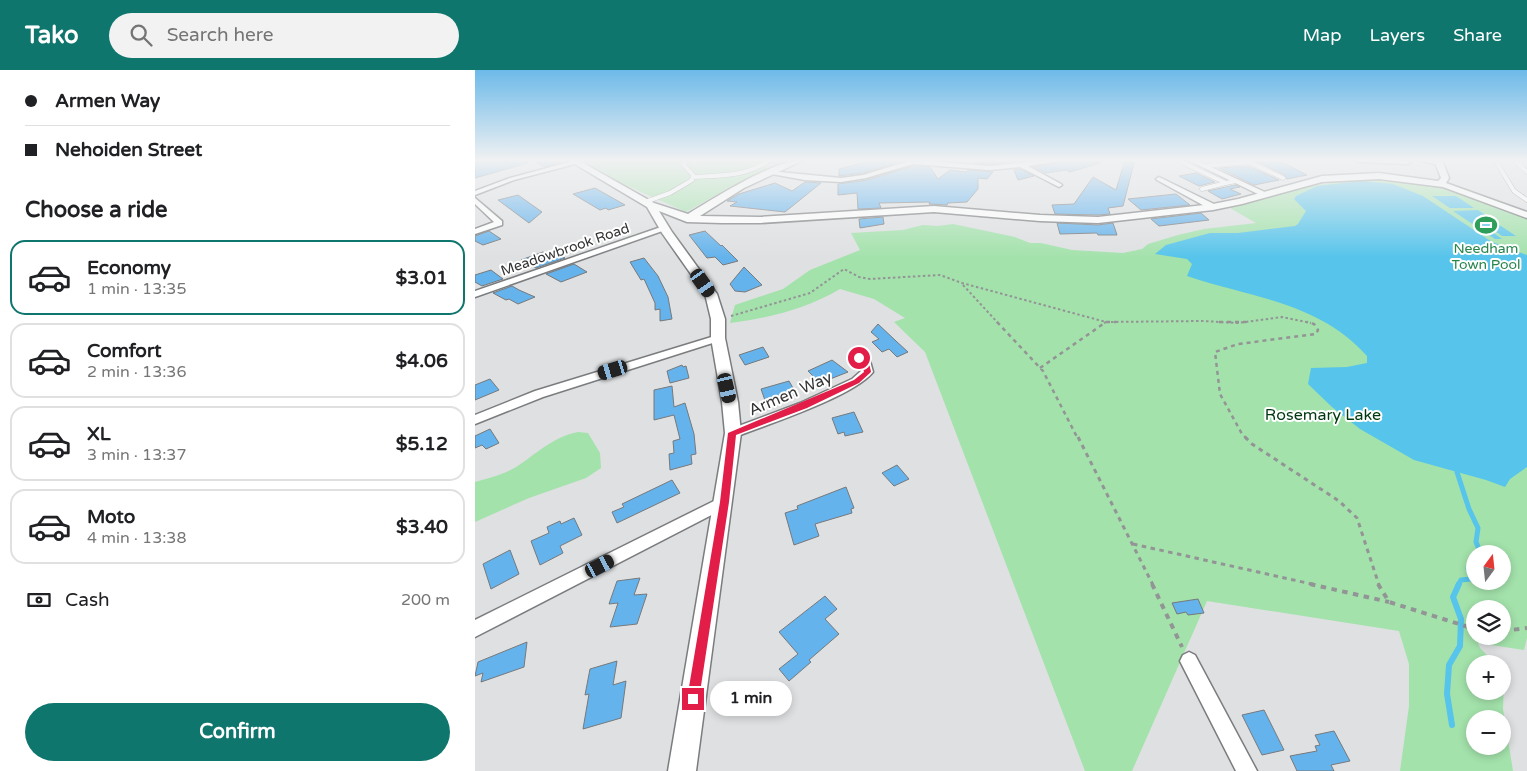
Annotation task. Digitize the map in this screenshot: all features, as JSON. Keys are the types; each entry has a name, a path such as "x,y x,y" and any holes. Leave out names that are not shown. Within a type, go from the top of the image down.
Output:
{"street":[{"path":"630,193 648,203 690,218 722,220 760,220 934,209 1040,218 1098,220 1213,207 1270,193"},
{"path":"671,226 690,218 729,193"},
{"path":"1185,193 1213,207"},
{"path":"1465,193 1527,215"},
{"path":"475,200 499,222 491,227 475,232"},
{"path":"648,203 671,226 711,294 731,402 733,433 725,502 682,771"},
{"name":"Meadowbrook Road","path":"475,294 671,226"},
{"path":"475,420 539,394 718,328"},
{"name":"Armen Way","path":"733,433 804,406 856,382 867,372 866,363 859,358"},
{"path":"475,629 725,502"},
{"path":"1189,661 1247,771"}],"lane":[{"path":"648,203 671,193"},
{"path":"1516,193 1527,200"}],"path":[{"path":"718,328 810,293 844,269 859,277 870,279 939,276 962,284 1106,322 1203,321 1238,323 1282,317 1314,324 1318,330 1316,334 1238,344 1215,352 1217,386 1242,434 1252,444 1339,501 1357,518 1376,580 1389,602"},
{"path":"962,284 1040,368 1133,544 1189,661"},
{"path":"1040,368 1106,322"},
{"path":"1133,544 1389,602 1466,626"},
{"path":"1511,630 1527,628"}],"green space":[{"path":"643,193 720,193 686,212"},
{"name":"Rosemary Lake","path":"1285,193 1458,193 1527,219 1527,638 1524,650 1491,645 1511,645 1511,600 1466,600 1466,645 1479,645 1487,655 1466,655 1466,700 1503,700 1503,710 1466,710 1466,755 1510,755 1513,771 1400,771 1409,706 1409,664 1399,631 1207,601 1132,771 1085,771 925,352 894,322 905,318 874,299 840,289 814,302 787,312 730,323 735,305 783,289 810,270 860,250 851,233 903,230 923,225 953,224 1015,237 1030,243 1041,243 1072,250 1123,253 1142,249 1148,244 1178,235 1204,229 1256,223 1230,208"},
{"path":"578,432 588,433 600,453 601,468 586,478 529,498 475,522 475,482 511,470 545,446 561,437"}],"water":[{"name":"Rosemary Lake","path":"1303,193 1415,193 1423,196 1492,242 1527,255 1527,467 1510,479 1505,487 1414,460 1360,429 1332,407 1308,384 1311,368 1347,367 1367,363 1367,356 1348,338 1328,324 1283,304 1187,276 1192,264 1187,259 1155,254 1166,245 1210,233 1238,233 1295,226 1306,211 1294,199"},
{"path":"1432,196 1456,196 1474,208 1450,208"},
{"name":"Needham Town Pool","path":"1478,210 1494,221 1480,221 1481,223 1498,224 1516,236 1502,236 1495,231 1491,231 1502,239 1495,239 1453,211"}],"building":[{"path":"603,193 625,205 608,210 606,208 600,210 573,194"},
{"path":"809,193 785,212 730,206 737,202 727,201 739,194"},
{"path":"838,193 975,193 967,202 948,203 947,205 929,204 930,202 879,203 881,208 858,209 857,193 838,195"},
{"path":"1082,193 1126,193 1123,206 1108,208 1110,214 1055,214 1052,205 1074,204"},
{"path":"1211,193 1241,194 1222,199"},
{"path":"1176,194 1190,205 1141,210 1128,199"},
{"path":"518,195 542,212 529,223 498,200"},
{"path":"1201,213 1209,220 1159,226 1151,219"},
{"path":"883,217 884,224 860,228 859,219"},
{"path":"1057,223 1098,225 1113,223 1117,235 1098,235 1097,233 1060,234"},
{"path":"489,231 501,239 483,245 475,241 475,236"},
{"path":"705,231 738,261 723,265 715,257 707,258 689,235"},
{"path":"543,252 547,254 554,252 565,258 536,268 521,260"},
{"path":"644,258 658,276 668,297 672,319 660,321 660,309 655,310 655,303 644,279 641,280 630,262"},
{"path":"574,264 587,272 561,282 546,274"},
{"path":"744,267 762,285 745,292 735,291 730,284"},
{"path":"491,270 503,279 482,286 475,282 475,275"},
{"path":"512,286 535,297 518,304 493,293"},
{"path":"878,324 908,352 897,357 889,349 882,352 872,342 879,339 871,332"},
{"path":"763,347 769,357 745,365 739,355"},
{"path":"832,360 848,372 820,383 808,371"},
{"path":"682,365 683,367 686,366 689,378 670,383 667,371"},
{"path":"490,379 499,390 475,400 475,385"},
{"path":"789,381 797,395 767,406 761,389"},
{"path":"672,386 674,407 685,403 694,434 696,454 691,455 692,464 670,470 669,454 674,453 673,441 680,439 674,415 654,420 654,390"},
{"path":"854,412 863,432 845,436 844,432 838,434 832,418"},
{"path":"490,429 499,443 486,449 482,445 475,448 475,436"},
{"path":"897,465 909,479 894,486 882,473"},
{"path":"672,480 680,493 617,523 612,512 624,507 622,504"},
{"path":"846,487 854,508 851,509 852,513 815,524 819,536 794,545 785,513 798,509 797,506"},
{"path":"574,518 582,535 560,546 563,553 540,565 531,541 549,533 547,527 560,521 561,524"},
{"path":"510,550 519,574 491,589 483,564"},
{"path":"640,578 634,595 647,594 637,624 610,627 618,603 609,604 617,581"},
{"path":"825,596 837,609 825,619 839,634 809,660 811,662 789,681 779,669 798,654 779,632"},
{"path":"1198,599 1204,613 1188,615 1186,612 1177,614 1172,603"},
{"path":"527,642 524,667 481,682 483,673 475,676 478,662"},
{"path":"617,661 613,685 626,681 621,718 583,729 589,694 585,695 590,669"},
{"path":"1264,710 1284,750 1262,755 1242,715"},
{"path":"1334,731 1350,761 1331,765 1334,771 1297,771 1290,756 1317,751 1315,746 1320,745 1315,735"}],"waterway":[{"path":"1457,472 1469,509 1478,528 1477,545"},
{"path":"1458,585 1461,580 1466,580"},
{"path":"1452,725 1447,694 1449,665 1460,646 1461,619 1453,597 1459,584"}],"place":[{"name":"Needham Town Pool","path":"1486,225"}],"route":[{"path":"693,699 725,502 733,433 804,406 856,382 863,377 868,368 866,363 859,358"}]}
